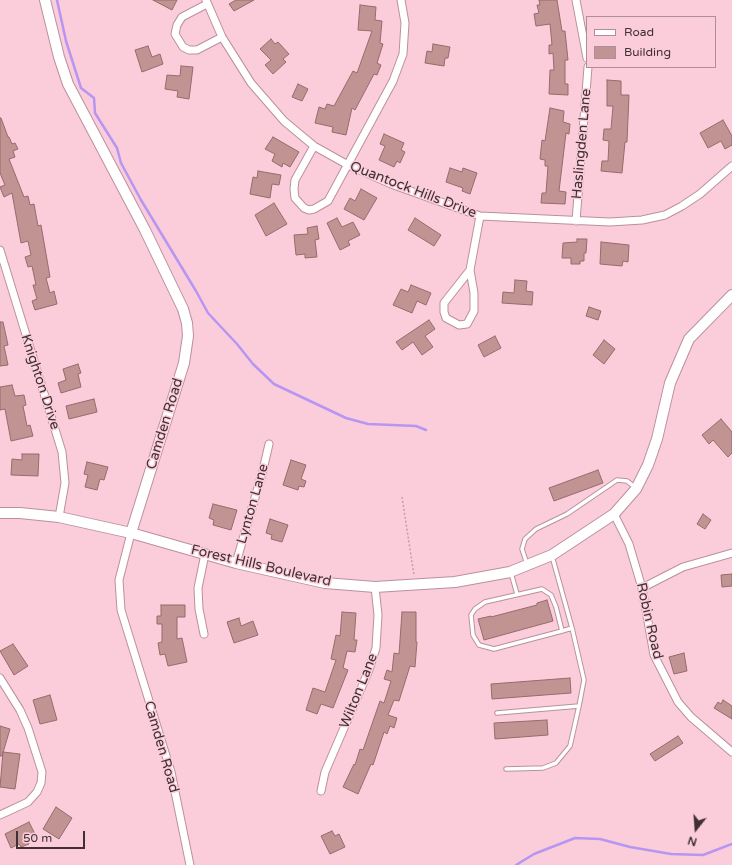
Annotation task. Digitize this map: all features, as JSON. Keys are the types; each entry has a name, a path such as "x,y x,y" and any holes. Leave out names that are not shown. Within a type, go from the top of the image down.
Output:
{"main road":[{"name":"Camden Road","path":"46,0 59,57 68,84 145,230 181,304 187,323 188,336 184,363 131,533"},
{"name":"Forest Hills Boulevard","path":"0,513 20,513 59,517 131,533 236,563 325,583 375,586 415,584 470,580 510,572 552,554 614,514 636,489 648,465 657,439 670,383 689,339 732,295"}],"street":[{"path":"314,146 295,180 294,189 296,198 304,208 314,209 328,201 394,81 403,54 405,23 400,0"},
{"path":"576,0 586,53"},
{"path":"207,2 182,17 176,25 175,34 183,47 189,50 197,50 222,37"},
{"name":"Quantock Hills Drive","path":"207,2 222,37 251,83 284,121 314,146 348,165 391,184 480,216 610,222 642,220 665,215 700,194 732,166"},
{"name":"Haslingden Lane","path":"576,221 588,68"},
{"path":"470,270 444,303 446,318 459,325 467,324 474,311 474,293 470,270 480,216"},
{"name":"Knighton Drive","path":"0,250 62,452 65,483 59,517"},
{"name":"Lynton Lane","path":"236,563 263,470 268,444"},
{"name":"Robin Road","path":"614,514 629,544 642,588 654,655 678,702 692,717 732,752"},
{"name":"Camden Road","path":"131,533 118,580 121,610 171,772 190,865"},
{"path":"642,588 683,566 732,553"},
{"path":"204,634 199,609 198,588 205,554"},
{"name":"Wilton Lane","path":"321,791 325,772 369,670 376,648 378,615 375,586"},
{"path":"0,678 23,716 42,772 41,783 37,792 28,802 0,815"}],"lane":[{"path":"528,565 522,549 525,539 536,529 567,514 617,480 627,481 636,489"},
{"path":"506,769 543,768 556,763 570,746 579,706 584,680 552,554"},
{"path":"510,572 517,594"},
{"path":"562,631 556,607 551,595 542,589 485,602 475,609 471,615 473,635 479,645 494,649 562,631 572,628"},
{"path":"497,713 579,706"}],"path":[{"path":"402,497 415,584"}],"building":[{"path":"153,0 177,0 172,10"},
{"path":"236,0 254,0 234,11 229,4"},
{"path":"539,0 557,0 562,31 565,31 568,60 565,60 565,84 568,84 568,95 549,94 550,70 554,70 553,53 549,54 549,45 552,45 550,24 536,26 534,14 539,13 537,5 540,5"},
{"path":"360,5 376,7 375,20 382,21 380,43 383,44 377,63 381,65 377,75 374,74 355,110 352,108 346,135 332,132 333,127 315,123 319,107 325,109 327,104 334,106 353,71 357,73 372,31 358,30"},
{"path":"271,39 275,44 278,42 289,54 283,59 286,62 273,74 265,65 271,60 260,49"},
{"path":"433,44 450,47 448,58 445,58 444,66 425,63 427,51 432,52"},
{"path":"148,46 152,57 160,54 163,64 142,72 135,50"},
{"path":"181,66 193,67 189,99 177,97 178,91 165,89 167,75 180,76"},
{"path":"607,80 621,81 621,95 629,95 627,142 625,142 622,173 601,171 602,161 608,161 609,141 603,140 604,129 611,129 613,106 607,106"},
{"path":"298,84 308,89 302,101 292,97"},
{"path":"550,108 564,111 563,122 570,124 569,134 566,133 559,191 566,192 565,204 541,203 542,193 546,193 548,166 545,166 545,160 540,159 542,140 545,141"},
{"path":"0,118 12,144 15,143 18,149 13,151 15,157 9,159 24,197 28,196 30,205 34,204 38,226 41,225 50,277 46,278 50,293 54,291 57,304 35,310 32,301 37,299 33,285 36,285 32,266 28,267 25,257 31,255 28,241 21,243 12,193 4,197 0,187 5,185 0,173"},
{"path":"723,120 732,136 732,145 725,149 721,141 708,148 700,133"},
{"path":"384,134 404,143 401,150 405,152 400,163 397,161 394,167 379,160 385,146 380,144"},
{"path":"273,137 299,152 290,167 283,163 282,167 272,161 275,154 265,149"},
{"path":"450,168 462,172 463,168 477,173 470,194 462,191 463,188 446,182"},
{"path":"258,171 281,175 279,185 272,184 270,198 250,194 253,177 257,178"},
{"path":"361,189 377,198 364,220 344,209 350,198 355,201"},
{"path":"274,203 287,224 266,236 255,215"},
{"path":"337,218 342,227 353,222 360,235 348,241 350,245 340,250 327,223"},
{"path":"415,218 441,235 434,246 408,230"},
{"path":"317,226 319,239 315,240 317,257 305,258 305,254 296,255 294,235 308,234 307,228"},
{"path":"577,239 587,239 586,253 584,253 584,261 580,261 580,264 571,264 571,258 562,258 563,243 577,242"},
{"path":"601,242 629,245 628,262 623,261 622,266 600,264"},
{"path":"515,280 527,281 526,291 533,292 532,305 502,303 503,292 514,293"},
{"path":"411,285 431,293 426,305 417,301 412,313 393,305 401,289 408,292"},
{"path":"589,307 601,311 598,320 586,316"},
{"path":"429,320 435,329 425,336 433,347 422,355 413,342 402,350 396,342"},
{"path":"0,322 3,322 8,345 4,346 8,365 0,366"},
{"path":"495,336 501,348 484,357 478,345"},
{"path":"604,340 615,349 604,364 593,355"},
{"path":"78,364 81,373 78,374 81,387 61,393 58,383 66,380 63,369"},
{"path":"12,385 15,396 24,395 26,405 23,406 27,426 30,425 33,436 11,441 5,409 0,410 0,387"},
{"path":"94,399 97,412 69,419 66,406"},
{"path":"721,419 732,432 732,453 728,457 713,440 709,444 702,435"},
{"path":"22,454 39,454 38,476 11,475 12,459 22,460"},
{"path":"291,460 306,465 301,479 306,481 304,487 299,486 298,490 283,485"},
{"path":"87,462 108,467 104,480 100,479 97,490 85,487 88,475 84,474"},
{"path":"598,470 603,483 554,501 549,488"},
{"path":"213,504 237,510 231,530 213,525 214,520 209,518"},
{"path":"703,514 711,520 705,529 697,524"},
{"path":"270,519 288,525 282,542 271,539 272,535 266,533"},
{"path":"732,574 732,586 722,587 721,575"},
{"path":"547,600 553,621 484,640 478,619 537,605 537,603"},
{"path":"161,605 185,605 185,617 177,617 177,639 182,638 187,662 168,666 165,654 160,655 158,643 162,642 162,624 157,624 157,616 161,616"},
{"path":"342,612 356,613 354,640 357,640 355,652 347,651 343,668 348,670 333,708 321,704 317,714 306,710 313,688 325,692 336,660 331,659 336,635 340,636"},
{"path":"402,612 416,612 417,642 415,667 410,666 399,701 394,700 388,715 397,718 394,728 390,726 387,734 384,732 373,765 371,764 358,794 343,787 354,764 355,765 360,749 363,750 380,701 384,703 391,681 384,679 387,670 392,672 394,653 399,654"},
{"path":"239,618 241,626 253,621 258,635 234,643 227,622"},
{"path":"13,644 28,666 14,675 0,651"},
{"path":"684,653 687,671 674,674 669,657"},
{"path":"570,678 571,693 492,699 491,684"},
{"path":"50,695 57,720 40,724 33,700"},
{"path":"723,700 732,706 732,719 714,708 718,702 721,704"},
{"path":"547,720 548,735 495,739 494,723"},
{"path":"0,726 10,729 2,756 0,756"},
{"path":"678,736 683,743 655,761 650,754"},
{"path":"3,752 20,754 15,789 0,787"},
{"path":"56,807 72,818 59,839 43,829"},
{"path":"29,822 36,836 27,840 29,844 21,847 19,844 11,848 5,834"},
{"path":"332,831 335,836 339,834 345,847 330,854 321,836"}],"waterway":[{"path":"57,0 66,41 81,88 94,98 95,113 117,148 121,163 141,200 208,313 237,344 253,364 274,384 346,418 368,424 416,426 426,430"},
{"path":"516,865 534,854 575,838 600,839 630,847 671,854 703,855 732,844"}]}
